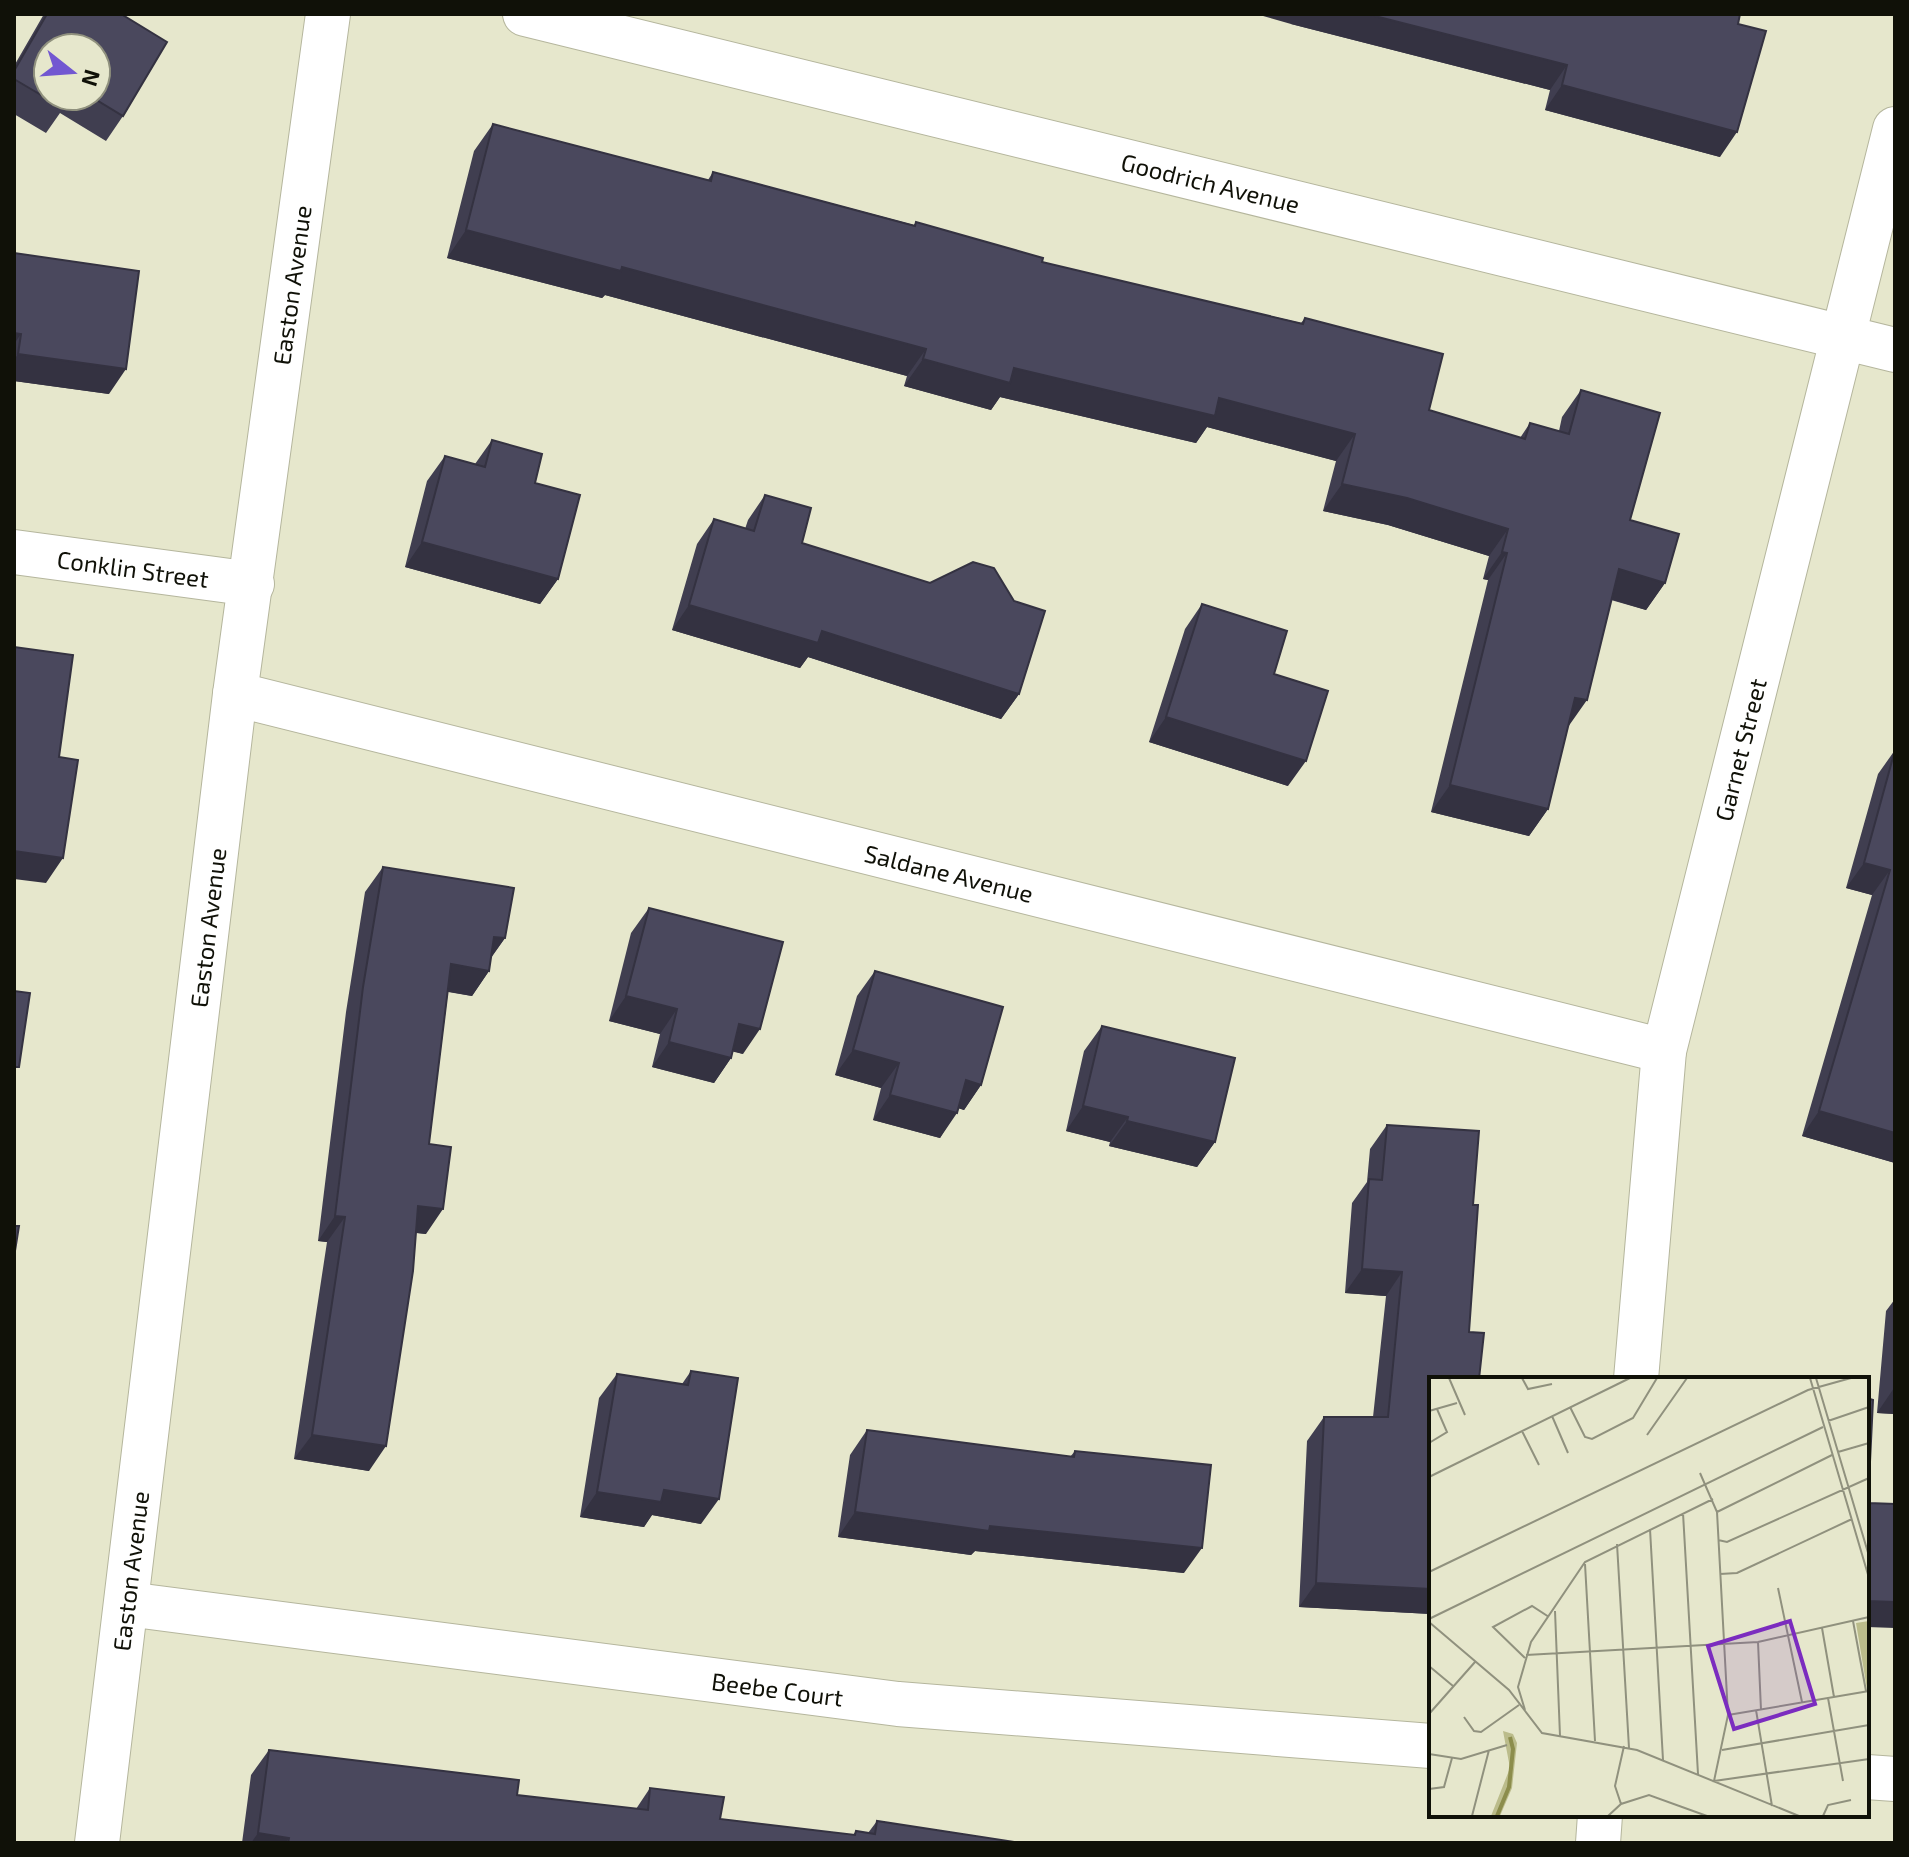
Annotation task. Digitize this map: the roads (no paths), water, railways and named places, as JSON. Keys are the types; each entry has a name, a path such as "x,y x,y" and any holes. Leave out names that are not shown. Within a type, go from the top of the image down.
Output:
{"street":[{"name":"Easton Avenue","path":"97,1843 235,694 328,14"},
{"name":"Goodrich Avenue","path":"525,14 1895,350"},
{"name":"Garnet Street","path":"1636,1377 1664,1051 1895,129"},
{"name":"Conklin Street","path":"14,552 252,584"},
{"name":"Saldane Avenue","path":"235,694 1664,1051"},
{"name":"Beebe Court","path":"127,1604 898,1704 1429,1746"},
{"path":"1869,1777 1895,1779"},
{"path":"1598,1843 1600,1817"}]}
